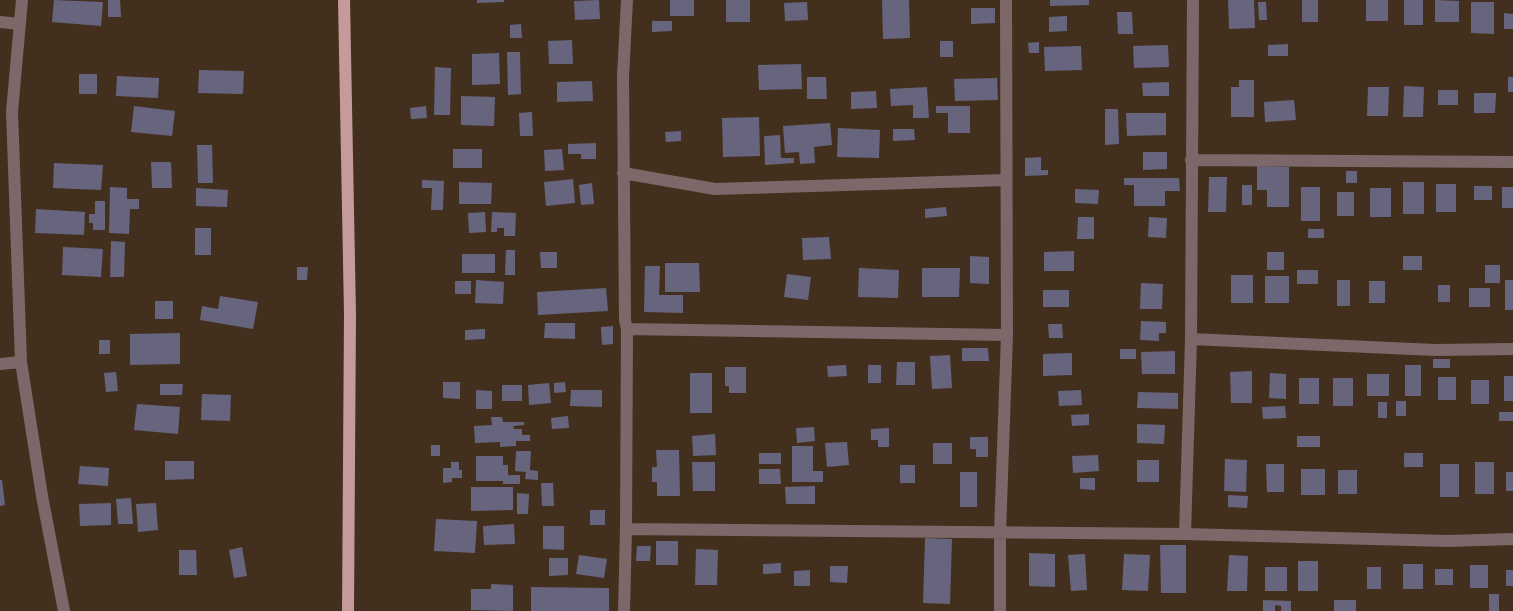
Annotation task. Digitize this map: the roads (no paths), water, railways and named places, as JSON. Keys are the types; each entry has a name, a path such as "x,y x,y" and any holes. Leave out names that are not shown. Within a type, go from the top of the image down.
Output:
{"main road":[{"path":"344,0 350,314 348,611"}],"street":[{"path":"22,0 12,112 21,362 42,496 64,611"},
{"path":"624,611 627,329 625,320 623,77 626,0"},
{"path":"1000,611 1000,532 1007,335 1006,0"},
{"path":"1185,534 1191,339 1193,0"},
{"path":"0,22 20,24"},
{"path":"1191,160 1513,162"},
{"path":"623,173 715,189 1006,180"},
{"path":"627,329 1007,335"},
{"path":"1191,339 1435,350 1513,349"},
{"path":"0,364 21,362"},
{"path":"626,529 1185,534 1448,541 1513,539"}]}
